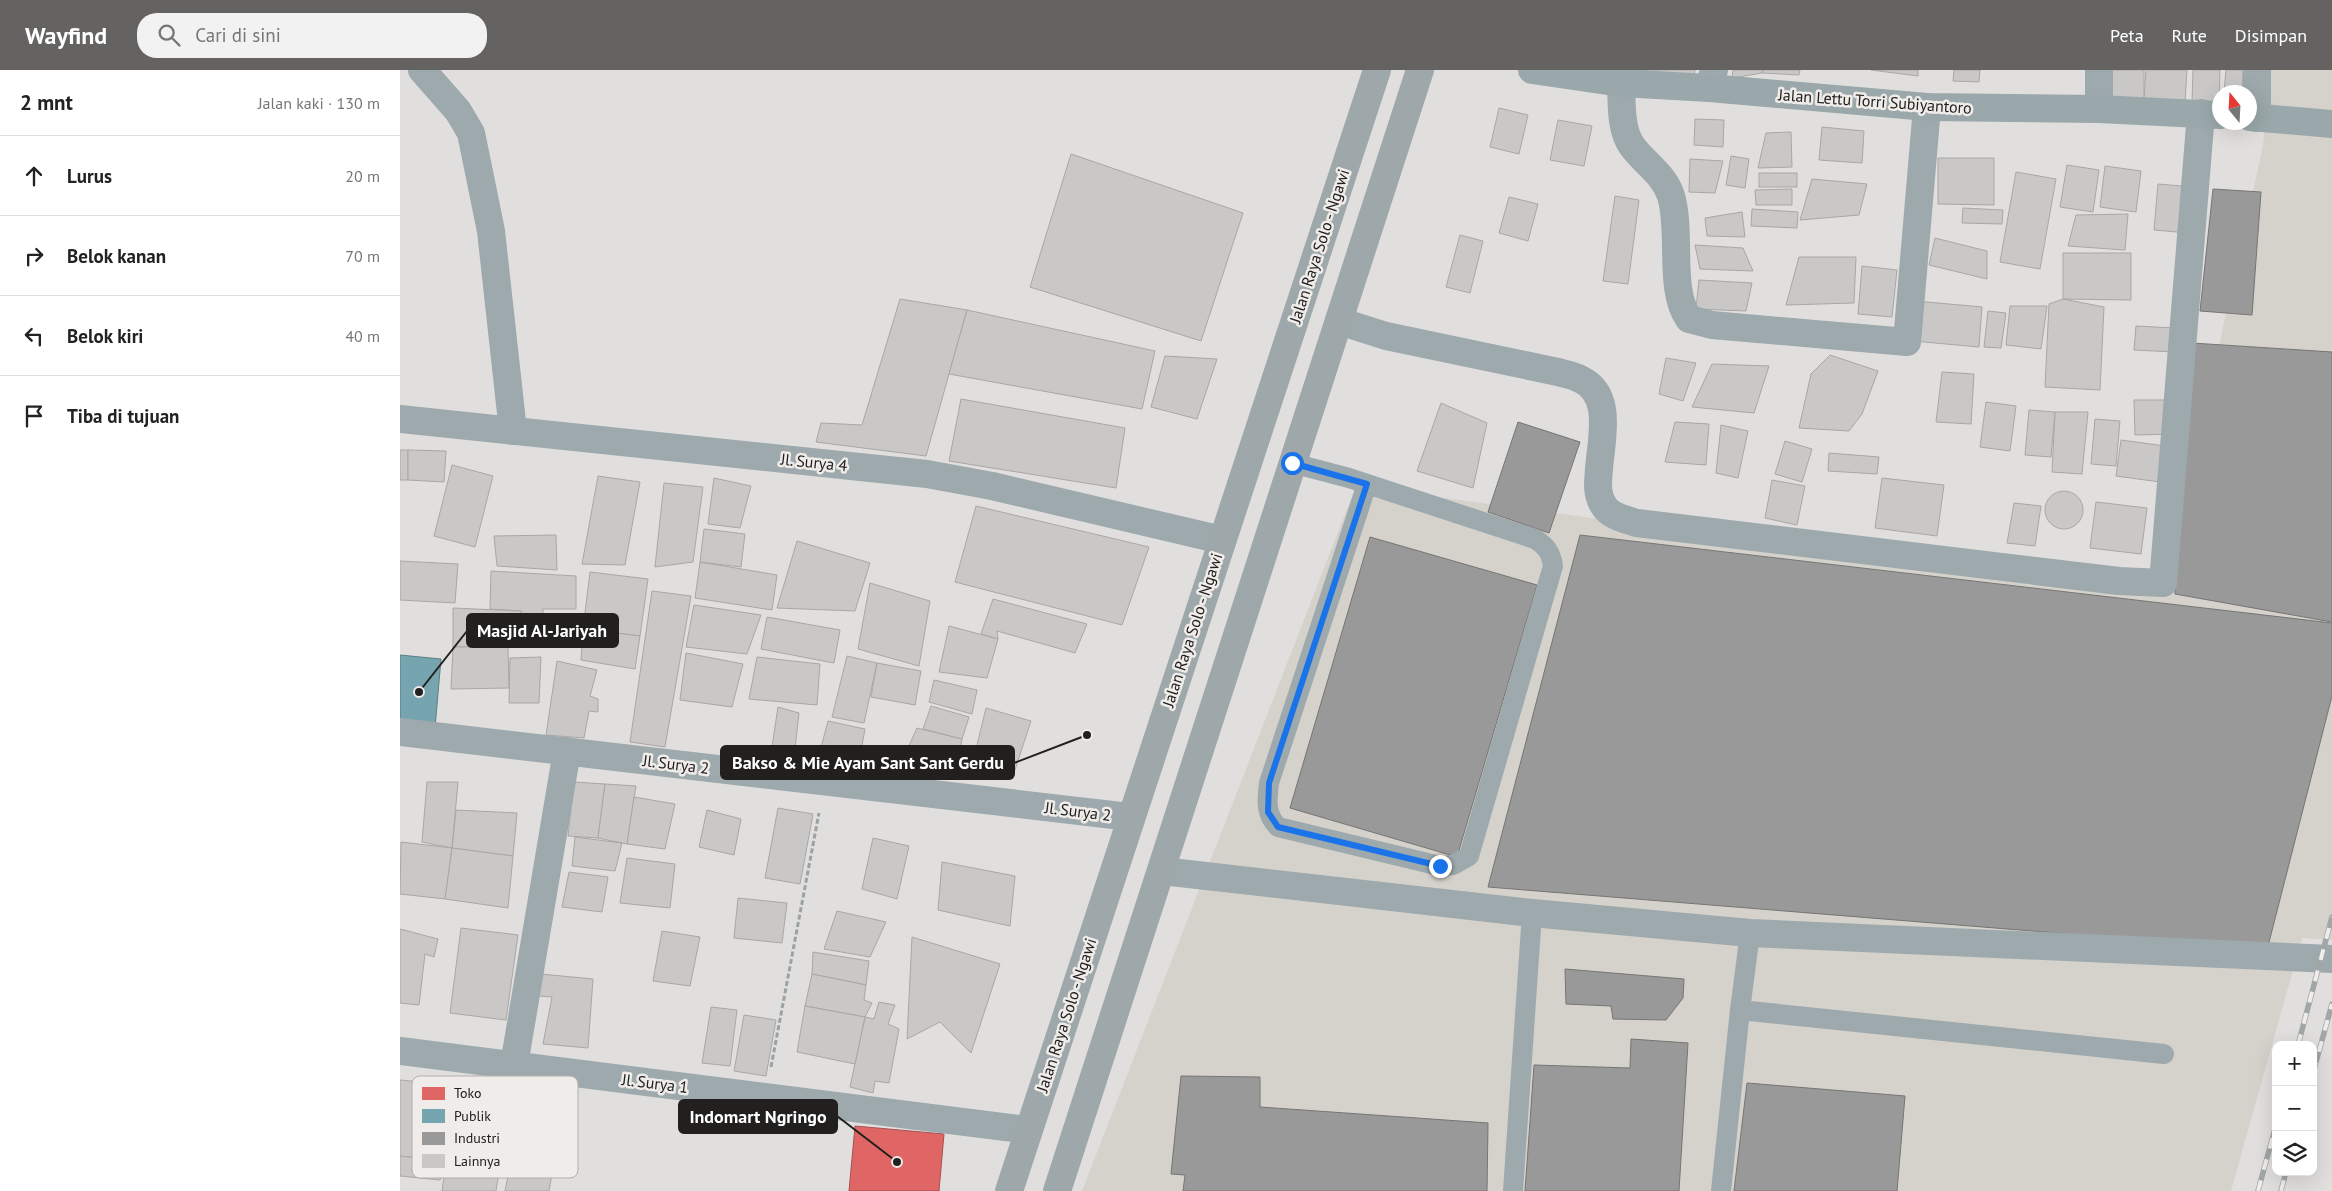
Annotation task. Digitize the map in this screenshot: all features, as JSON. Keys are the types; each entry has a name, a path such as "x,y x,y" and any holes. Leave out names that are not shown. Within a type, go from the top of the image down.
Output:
{"highway":[{"name":"Jalan Raya Solo - Ngawi","path":"1009,1191 1130,817 1377,70"},
{"path":"1057,1191 1420,70"}],"main road":[{"name":"Jalan Lettu Torri Subiyantoro","path":"1532,70 1621,83 1711,79 1927,108 2099,109 2210,114"},
{"path":"2257,118 2332,124"}],"street":[{"path":"422,70 458,111 471,133 491,231 513,431"},
{"path":"2099,70 2099,109"},
{"path":"2256,85 2257,70"},
{"path":"1621,83 1623,120 1627,135 1632,146 1665,181 1672,198 1678,242 1678,297 1682,310 1689,319 1712,325 1907,342 1927,108"},
{"path":"1340,321 1386,336 1558,372 1581,379 1595,389 1600,399 1603,419 1597,489 1604,508 1618,517 1637,524 2119,581 2163,583 2210,114"},
{"name":"Jl. Surya 4","path":"400,419 928,474 992,486 1222,540"},
{"name":"Jl. Surya 2","path":"400,732 1130,817"},
{"path":"514,1065 567,751"},
{"path":"1162,871 1532,912 1750,933 2332,959"},
{"name":"Jl. Surya 1","path":"400,1051 1028,1130"}],"lane":[{"path":"1292,463 1367,484 1535,539 1545,545 1551,555 1553,566 1469,856 1453,865 1440,866 1278,827 1268,812 1269,783 1367,484"},
{"path":"1513,1191 1532,912"},
{"path":"1721,1191 1750,933"},
{"path":"1740,1010 2164,1054"}],"path":[{"path":"766,1097 825,781"}],"shaded area":[{"path":"2269,70 2332,70 2332,940 2302,938 2231,1191 1082,1191 1356,486 1637,524 2166,586 2263,146"}],"building: Toko":[{"path":"855,1126 944,1134 939,1191 849,1191"}],"building: Publik":[{"path":"400,655 441,659 435,728 400,724"}],"building: Industri":[{"path":"2213,189 2261,192 2252,315 2200,311"},
{"path":"2192,343 2332,352 2332,622 2175,594"},
{"path":"1518,422 1580,442 1549,533 1488,512"},
{"path":"1580,535 2332,623 2332,696 2267,950 1488,887"},
{"path":"1370,537 1537,585 1457,857 1290,808"},
{"path":"1565,969 1684,979 1683,998 1666,1020 1613,1019 1611,1006 1566,1004"},
{"path":"1631,1039 1688,1043 1679,1191 1525,1191 1534,1065 1630,1068"},
{"path":"1181,1076 1260,1077 1260,1107 1488,1123 1487,1191 1183,1191 1185,1175 1171,1174"},
{"path":"1747,1083 1905,1096 1897,1191 1734,1191"}],"building: Lainnya":[{"path":"1634,70 1695,70 1694,76"},
{"path":"1733,70 1763,70 1762,73 1732,78"},
{"path":"1763,70 1800,70 1799,75 1762,73"},
{"path":"1871,70 1918,70 1918,76"},
{"path":"1954,70 1980,70 1979,82 1953,81"},
{"path":"2107,70 2144,70 2144,99 2106,99"},
{"path":"2146,70 2187,70 2185,102 2144,99"},
{"path":"2193,70 2220,70 2220,85 2212,85 2212,103 2192,103"},
{"path":"2226,70 2243,70 2242,85 2225,85"},
{"path":"1499,108 1528,115 1519,154 1490,147"},
{"path":"1695,119 1724,120 1723,147 1694,145"},
{"path":"1558,120 1592,126 1584,166 1550,160"},
{"path":"1822,127 1864,131 1862,163 1819,160"},
{"path":"1791,132 1792,167 1758,168 1766,133"},
{"path":"1071,154 1243,213 1201,341 1030,287"},
{"path":"1731,156 1749,159 1745,188 1726,185"},
{"path":"1938,158 1994,158 1994,205 1938,204"},
{"path":"1690,159 1723,161 1715,193 1689,192"},
{"path":"2067,165 2099,170 2093,212 2060,207"},
{"path":"2105,166 2141,171 2136,212 2100,207"},
{"path":"2016,172 2056,179 2040,269 2000,262"},
{"path":"1759,173 1797,173 1797,187 1759,187"},
{"path":"1812,179 1867,184 1859,215 1800,220"},
{"path":"2158,184 2193,187 2188,233 2154,230"},
{"path":"1792,189 1792,205 1756,205 1755,190"},
{"path":"1615,196 1639,200 1628,284 1603,281"},
{"path":"1509,197 1538,204 1528,241 1499,233"},
{"path":"1963,208 2003,210 2002,224 1962,223"},
{"path":"1752,209 1798,212 1797,228 1751,226"},
{"path":"1742,212 1745,237 1707,236 1705,218"},
{"path":"2128,214 2125,250 2068,246 2076,215"},
{"path":"1460,235 1483,241 1470,293 1446,287"},
{"path":"1935,238 1987,251 1987,279 1929,265"},
{"path":"1695,245 1743,248 1753,271 1700,269"},
{"path":"2063,253 2131,253 2131,300 2063,299"},
{"path":"1799,257 1856,257 1854,303 1786,305"},
{"path":"1862,266 1897,270 1892,317 1858,314"},
{"path":"1699,280 1752,283 1746,311 1696,309"},
{"path":"900,299 967,310 926,456 816,442 821,423 862,425"},
{"path":"2063,299 2104,307 2100,390 2045,387 2049,304"},
{"path":"1916,301 1982,307 1979,347 1913,341"},
{"path":"2010,306 2047,306 2041,349 2006,345"},
{"path":"967,310 1155,351 1142,409 949,374"},
{"path":"1988,311 2006,313 2001,348 1984,347"},
{"path":"2136,326 2175,328 2174,352 2134,350"},
{"path":"1830,355 1878,371 1862,414 1849,431 1799,428 1811,374"},
{"path":"1165,356 1217,359 1197,419 1151,407"},
{"path":"1666,358 1696,363 1683,401 1659,394"},
{"path":"1712,364 1769,366 1754,413 1692,407"},
{"path":"1942,372 1974,374 1971,424 1936,422"},
{"path":"961,399 1125,428 1116,488 949,461"},
{"path":"2134,400 2173,400 2173,434 2135,435"},
{"path":"1986,402 2016,406 2010,451 1980,447"},
{"path":"1441,403 1487,423 1473,488 1417,471"},
{"path":"2029,410 2055,412 2051,457 2025,455"},
{"path":"2055,412 2088,412 2082,474 2052,472"},
{"path":"2095,419 2120,421 2116,466 2091,464"},
{"path":"1675,422 1709,424 1706,465 1665,462"},
{"path":"1721,425 1748,431 1738,478 1716,473"},
{"path":"2121,440 2165,446 2160,482 2116,476"},
{"path":"1785,441 1812,449 1802,482 1775,474"},
{"path":"400,450 408,450 408,480 400,480"},
{"path":"408,450 446,451 444,482 408,480"},
{"path":"1829,453 1879,457 1877,474 1828,471"},
{"path":"452,465 493,476 475,547 434,536"},
{"path":"598,476 640,482 625,565 582,564"},
{"path":"714,478 751,486 740,528 708,524"},
{"path":"1882,478 1944,485 1937,536 1875,528"},
{"path":"1772,480 1805,486 1797,525 1765,518"},
{"path":"664,483 703,487 693,562 655,567"},
{"path":"2064,491 2078,496 2083,510 2078,524 2064,529 2050,524 2045,510 2050,496"},
{"path":"2096,502 2147,508 2141,554 2090,548"},
{"path":"2014,503 2041,506 2035,546 2007,543"},
{"path":"976,506 1149,547 1122,625 955,582"},
{"path":"704,529 745,534 741,567 700,562"},
{"path":"556,535 557,570 497,566 494,536"},
{"path":"797,541 870,563 855,611 777,608"},
{"path":"400,561 458,564 455,603 400,600"},
{"path":"700,562 777,575 772,610 695,598"},
{"path":"491,571 576,576 576,609 543,609 543,635 522,637 521,611 490,609"},
{"path":"590,572 648,579 640,636 583,629"},
{"path":"870,583 930,601 919,666 858,649"},
{"path":"652,591 691,596 665,747 630,742"},
{"path":"993,599 1087,624 1075,653 997,631 998,639 981,634"},
{"path":"694,605 761,615 747,654 686,647"},
{"path":"453,608 521,611 523,647 453,647"},
{"path":"767,617 840,630 834,663 761,649"},
{"path":"949,626 998,639 987,678 939,672"},
{"path":"583,629 640,636 635,669 581,660"},
{"path":"453,647 508,647 509,688 451,689"},
{"path":"686,653 743,664 732,707 680,700"},
{"path":"847,656 877,663 864,723 832,717"},
{"path":"541,657 539,703 509,703 510,658"},
{"path":"757,657 820,664 817,705 749,699"},
{"path":"557,661 597,670 590,696 598,699 598,712 589,711 584,738 546,735"},
{"path":"877,663 921,671 915,705 871,697"},
{"path":"934,680 977,690 972,714 929,702"},
{"path":"931,706 969,717 962,739 923,729"},
{"path":"778,707 799,713 794,758 770,760"},
{"path":"986,708 1031,721 1012,779 971,770"},
{"path":"828,721 865,729 856,778 814,774"},
{"path":"917,728 962,739 957,765 926,762 919,779 898,770"},
{"path":"427,782 458,782 452,848 422,842"},
{"path":"574,782 605,784 598,838 568,836"},
{"path":"605,784 636,786 627,844 598,838"},
{"path":"634,797 675,804 665,849 627,844"},
{"path":"778,808 813,814 800,884 765,878"},
{"path":"456,810 517,813 513,856 452,848"},
{"path":"707,810 741,819 734,855 699,847"},
{"path":"575,837 622,843 615,871 572,866"},
{"path":"873,838 909,846 897,899 862,889"},
{"path":"401,842 452,848 445,899 400,894"},
{"path":"452,848 513,856 508,908 445,899"},
{"path":"627,858 675,864 670,908 620,903"},
{"path":"942,862 1015,876 1010,926 938,910"},
{"path":"569,872 608,877 602,912 562,907"},
{"path":"738,898 787,903 782,943 734,938"},
{"path":"837,911 886,922 870,957 824,949"},
{"path":"461,928 518,935 506,1020 450,1013"},
{"path":"400,929 438,939 434,957 425,954 419,1005 400,1003"},
{"path":"662,931 700,937 690,986 653,981"},
{"path":"912,937 1000,964 971,1053 940,1022 907,1039"},
{"path":"813,952 869,961 866,985 812,974"},
{"path":"541,974 593,979 588,1048 543,1044 552,997 539,996"},
{"path":"812,974 866,985 864,1000 872,1003 865,1017 805,1006"},
{"path":"879,1002 895,1005 888,1024 899,1029 889,1083 875,1081 873,1093 850,1087 865,1017 874,1019"},
{"path":"805,1006 865,1017 855,1064 797,1052"},
{"path":"711,1007 737,1010 730,1066 702,1063"},
{"path":"744,1015 776,1020 766,1076 734,1071"},
{"path":"400,1080 412,1081 412,1157 400,1156"},
{"path":"400,1156 412,1158 412,1177 400,1176"},
{"path":"420,1178 441,1178 440,1180"},
{"path":"444,1178 498,1178 496,1191 442,1191"},
{"path":"508,1178 551,1178 549,1191 505,1191"}],"railway":[{"path":"2299,1041 2332,917"},
{"path":"2317,1058 2332,1004"},
{"path":"2258,1191 2274,1131"},
{"path":"2281,1191 2285,1176"}],"place":[{"name":"Masjid Al-Jariyah","path":"419,692"},
{"name":"Bakso & Mie Ayam Sant Sant Gerdu","path":"1087,735"},
{"name":"Indomart Ngringo","path":"897,1162"}],"route":[{"path":"1292,463 1367,484 1269,783 1268,812 1271,820 1278,827 1440,866"}]}
